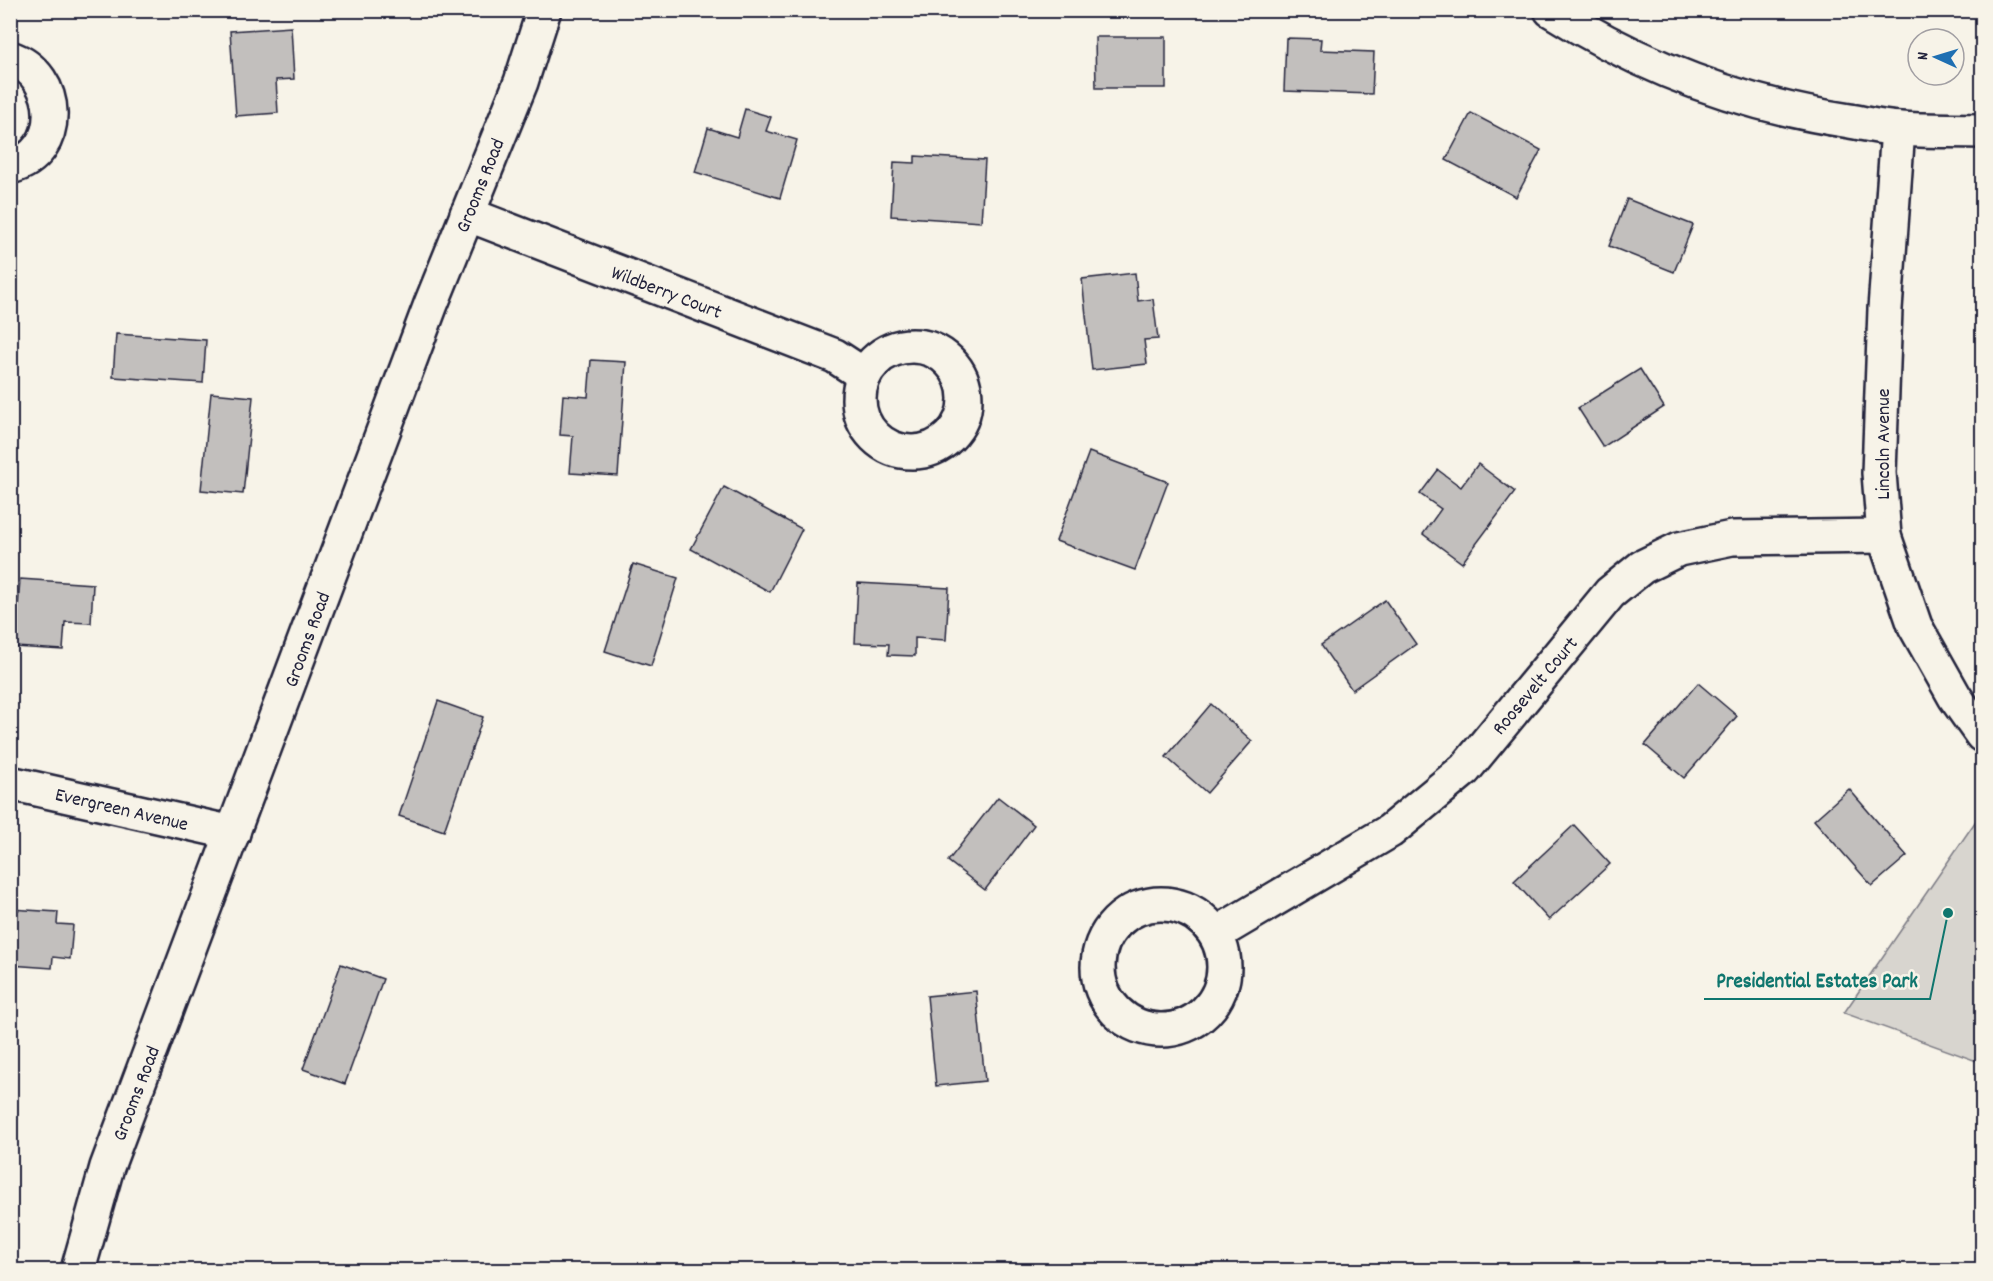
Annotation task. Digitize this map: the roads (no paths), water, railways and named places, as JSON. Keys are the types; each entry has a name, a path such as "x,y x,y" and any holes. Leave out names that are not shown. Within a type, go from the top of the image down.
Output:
{"street":[{"name":"Grooms Road","path":"78,1270 107,1167 430,304 521,82 544,10"},
{"path":"1551,10 1578,27 1639,58 1718,91 1811,116 1898,129 1983,131"},
{"path":"10,58 31,69 43,84 51,102 51,122 44,141 32,156 10,167"},
{"name":"Lincoln Avenue","path":"1898,129 1885,309 1879,473 1884,536 1915,626 1955,698 1983,735"},
{"name":"Wildberry Court","path":"467,214 835,356 864,375"},
{"name":"Roosevelt Court","path":"1216,934 1390,831 1465,769 1610,593 1642,567 1679,549 1732,538 1884,536"},
{"name":"Evergreen Avenue","path":"10,783 233,833"}],"place":[{"name":"Presidential Estates Park","path":"1948,913"}]}
